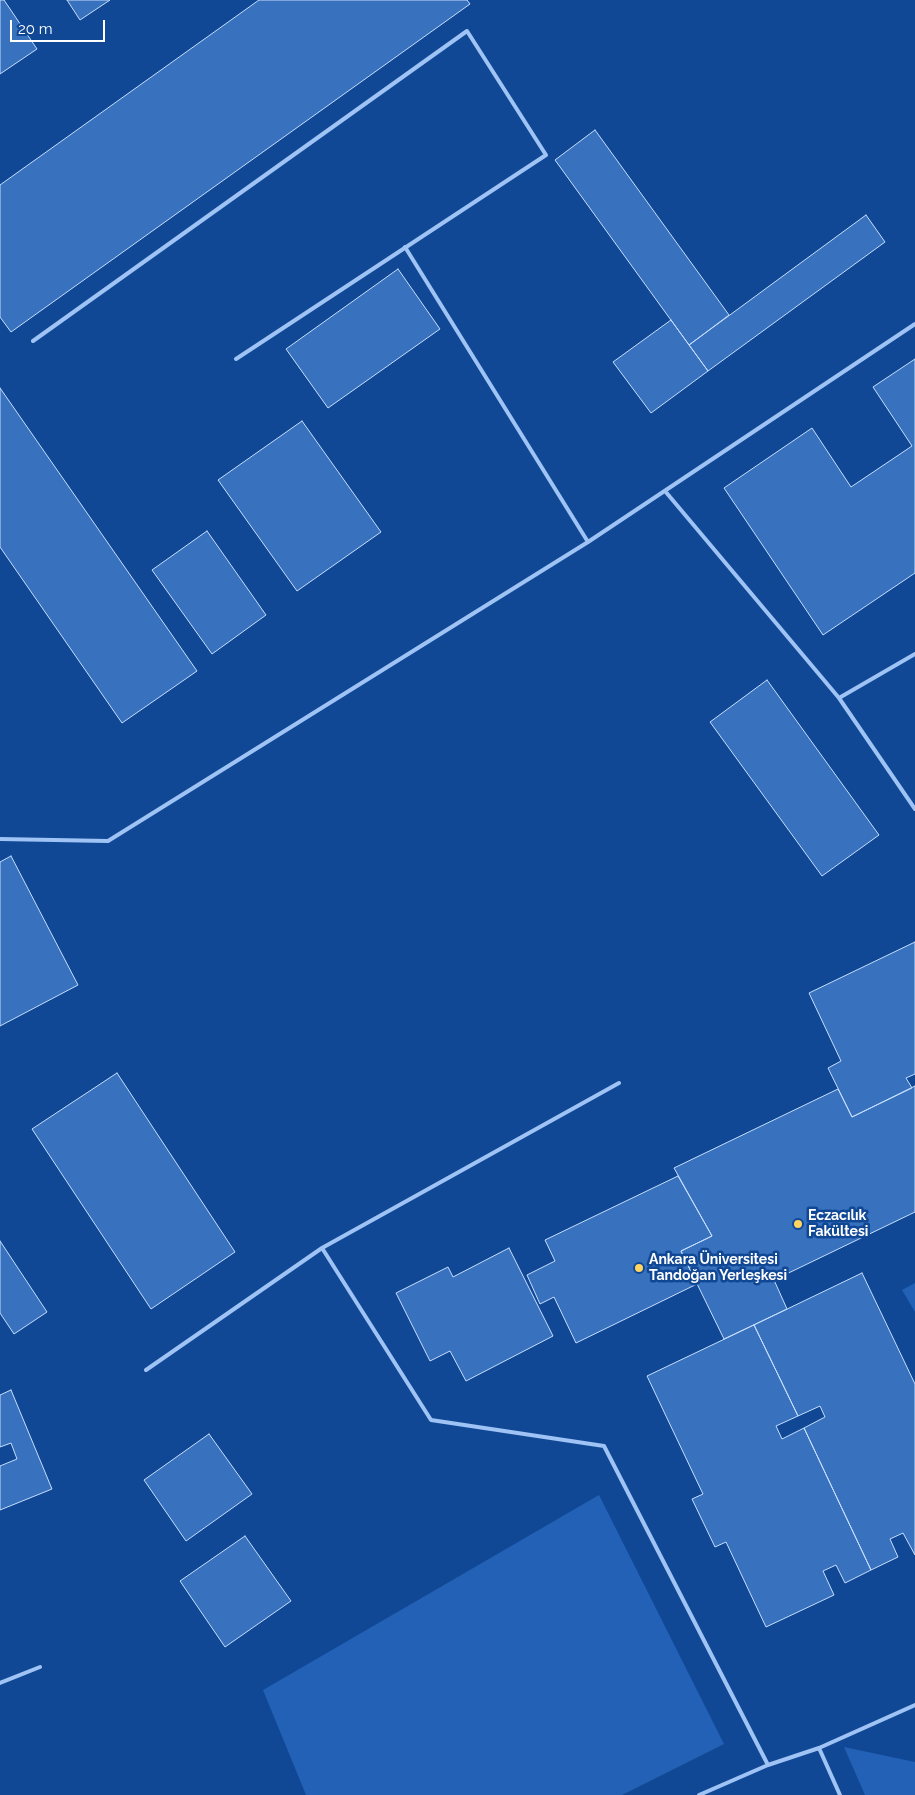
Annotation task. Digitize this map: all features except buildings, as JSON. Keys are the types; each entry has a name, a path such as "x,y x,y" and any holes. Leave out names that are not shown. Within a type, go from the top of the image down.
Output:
{"lane":[{"path":"33,341 467,31 546,154 236,359"},
{"path":"405,247 588,542"},
{"path":"0,839 108,841 588,542 915,324"},
{"path":"665,491 839,698 915,810"},
{"path":"839,698 915,654"},
{"path":"146,1370 322,1248 619,1083"},
{"path":"322,1248 431,1420 604,1446 768,1764"},
{"path":"0,1683 40,1667"},
{"path":"699,1795 768,1764 819,1748 915,1705"},
{"path":"819,1748 840,1795"}],"shaded area":[{"path":"915,1283 915,1312 902,1290"},
{"path":"599,1495 724,1744 622,1795 306,1795 263,1690"},
{"path":"844,1747 915,1762 915,1795 865,1795"}],"place":[{"name":"Eczacılık Fakültesi","path":"798,1224"},
{"name":"Ankara Üniversitesi Tandoğan Yerleşkesi","path":"639,1268"}]}
